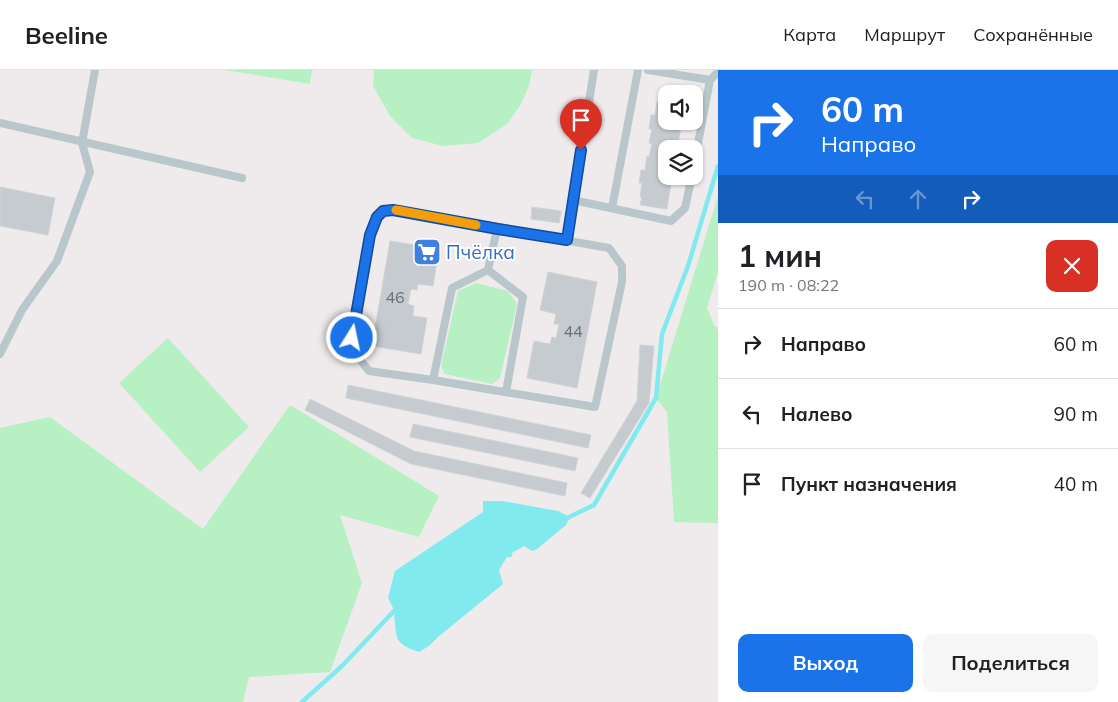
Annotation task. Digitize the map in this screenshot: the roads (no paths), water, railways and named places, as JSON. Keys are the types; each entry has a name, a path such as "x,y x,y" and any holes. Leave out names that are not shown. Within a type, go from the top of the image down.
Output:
{"lane":[{"path":"0,354 22,310 57,262 90,172 82,143 96,70"},
{"path":"567,240 594,70"},
{"path":"612,208 638,70"},
{"path":"648,70 710,80"},
{"path":"699,140 710,80 718,72"},
{"path":"0,123 242,178"},
{"path":"573,200 671,221 685,208 690,185"},
{"path":"393,210 498,229 609,248 622,266 622,282 595,407 369,371 358,357 352,338 370,235 377,217 383,211 393,210"},
{"path":"433,380 452,288 488,270 498,229"},
{"path":"488,270 523,297 506,392"}],"water":[{"path":"483,501 502,501 558,511 570,517 566,525 537,549 532,551 524,546 512,553 512,557 507,557 499,570 503,584 429,646 419,652 410,649 400,642 396,634 394,611 388,598 395,571 483,512"}],"waterway":[{"path":"565,519 594,505 656,398 662,334 688,266 718,166"},
{"path":"302,702 342,666 394,611 400,608"}],"place":[{"name":"Пчёлка","path":"427,252"}]}
